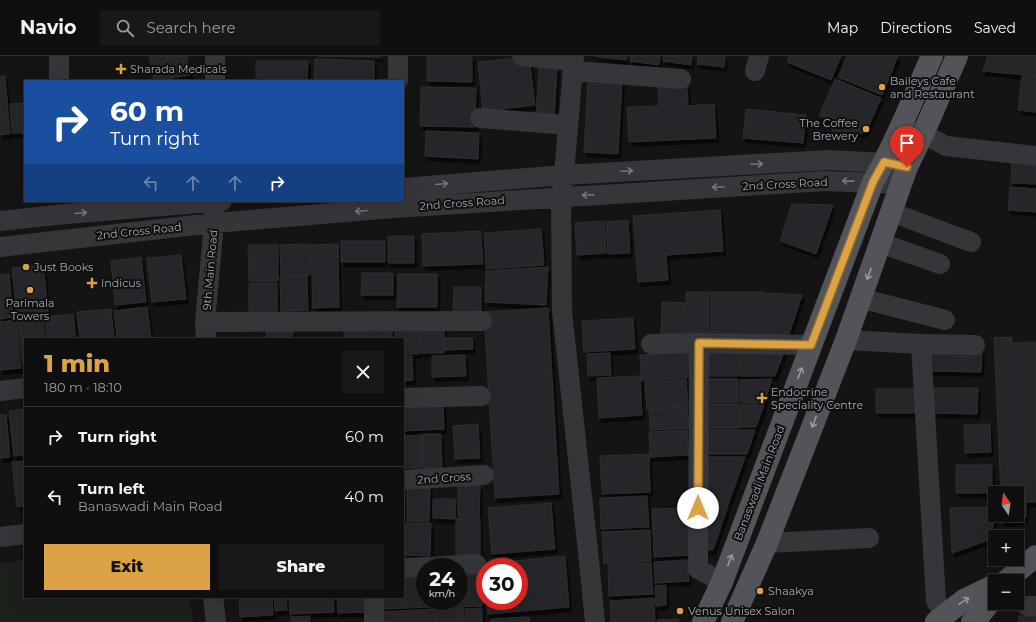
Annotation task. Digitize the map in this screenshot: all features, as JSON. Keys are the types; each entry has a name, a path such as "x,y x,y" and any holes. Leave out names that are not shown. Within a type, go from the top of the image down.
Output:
{"main road":[{"name":"Banaswadi Main Road","path":"703,622 722,582 873,182 899,130 932,56"},
{"path":"732,622 767,543 846,340 904,176 924,134 957,56"},
{"path":"1012,574 1036,556"},
{"path":"940,618 964,600 988,588"},
{"path":"972,622 988,605"}],"street":[{"path":"59,56 59,80"},
{"path":"215,56 215,80"},
{"path":"398,56 398,80"},
{"path":"522,56 573,62 681,79"},
{"path":"573,62 561,197 562,311 589,561 594,622"},
{"path":"480,118 568,125"},
{"path":"899,130 924,134 946,146 1036,156"},
{"name":"2nd Cross Road","path":"404,188 564,175 828,160 884,162 904,176"},
{"name":"2nd Cross Road","path":"0,246 394,204 561,197 824,181 873,182 904,176"},
{"name":"2nd Cross Road","path":"0,221 55,208 193,202"},
{"name":"9th Main Road","path":"205,330 216,202"},
{"path":"54,240 55,208"},
{"path":"891,212 971,242"},
{"path":"880,243 940,264"},
{"path":"860,298 945,320"},
{"path":"205,330 482,321"},
{"path":"846,340 975,345"},
{"path":"699,343 698,569 722,582"},
{"path":"651,344 699,343 811,345"},
{"path":"921,344 936,601 940,618"},
{"path":"0,391 24,388"},
{"path":"404,398 481,396"},
{"name":"2nd Cross","path":"404,480 484,475"},
{"path":"0,537 24,534"},
{"path":"767,543 869,538"},
{"path":"468,565 476,564"},
{"path":"404,568 416,567"},
{"path":"213,598 216,622"},
{"path":"374,598 374,622"}],"shaded area":[{"path":"24,560 24,598 190,598 193,622 0,622 0,563"}],"building":[{"path":"149,56 187,56 190,75 154,80"},
{"path":"318,56 381,56 381,57"},
{"path":"427,56 472,56 472,82 427,81"},
{"path":"594,56 627,56 626,60"},
{"path":"631,56 660,56 659,65 630,61"},
{"path":"664,56 692,56 691,65 663,61"},
{"path":"698,56 725,56 724,67 697,64"},
{"path":"789,56 841,56 831,80 787,62"},
{"path":"847,56 869,56 894,66 882,95 838,77"},
{"path":"873,56 898,56 894,65"},
{"path":"988,56 1036,56 1036,76 983,71"},
{"path":"529,57 535,105 483,111 478,62"},
{"path":"315,59 374,61 374,80 314,80"},
{"path":"256,61 308,61 307,80 256,80"},
{"path":"539,67 557,68 554,119 536,118"},
{"path":"0,76 5,76 10,134 0,135"},
{"path":"1022,76 1036,77 1036,112 1018,110"},
{"path":"588,79 622,81 618,154 584,152"},
{"path":"835,79 881,98 866,132 863,131 862,134 855,131 854,135 848,133 847,136 840,134 839,137 831,134 833,122 819,116"},
{"path":"687,85 688,106 714,104 716,138 629,142 627,107 659,106 658,87"},
{"path":"421,87 476,88 475,127 420,126"},
{"path":"24,103 24,133 12,133 10,104"},
{"path":"746,109 806,115 803,143 743,138"},
{"path":"426,131 479,133 478,159 425,156"},
{"path":"1012,160 1036,162 1036,184 1011,183"},
{"path":"1010,187 1036,189 1036,212 1008,210"},
{"path":"792,204 833,205 816,254 780,241"},
{"path":"720,210 723,251 666,255 668,280 638,282 633,216"},
{"path":"628,220 630,253 608,254 606,222"},
{"path":"604,221 606,253 577,255 575,223"},
{"path":"541,229 544,265 486,269 484,233"},
{"path":"481,231 483,264 423,266 422,234"},
{"path":"388,236 414,236 414,263 388,263"},
{"path":"341,241 385,241 385,262 341,262"},
{"path":"310,244 310,275 281,276 280,245"},
{"path":"338,244 339,307 313,308 311,245"},
{"path":"248,245 278,245 278,281 249,281"},
{"path":"181,255 186,299 152,302 147,258"},
{"path":"141,257 146,302 115,305 111,261"},
{"name":"Parimala Towers","path":"43,265 48,312 17,315 12,268"},
{"path":"548,267 546,305 485,302 486,271"},
{"path":"362,273 393,273 393,295 361,295"},
{"path":"9,274 13,317 0,319 0,275"},
{"path":"398,274 437,274 437,307 397,307"},
{"path":"307,276 308,310 281,311 280,277"},
{"path":"249,283 277,283 277,311 249,311"},
{"path":"454,287 481,287 481,314 453,314"},
{"path":"686,292 709,292 709,339 686,339"},
{"path":"711,292 765,292 765,341 711,340"},
{"path":"767,293 802,295 787,341 766,341"},
{"path":"662,302 685,303 684,338 661,337"},
{"path":"147,307 151,338 117,338 114,311"},
{"path":"548,308 559,494 495,498 484,312"},
{"path":"111,309 114,338 80,338 77,312"},
{"path":"73,314 76,338 47,338 45,317"},
{"path":"633,318 635,349 584,352 582,321"},
{"path":"16,320 21,368 0,370 0,322"},
{"path":"43,320 45,338 24,338 23,366 18,322"},
{"path":"419,326 419,354 404,354 404,338 395,338 395,327"},
{"path":"444,326 444,353 421,353 420,327"},
{"path":"392,327 392,338 370,338 369,328"},
{"path":"293,329 293,338 267,338 266,330"},
{"path":"344,329 368,329 368,338 344,338"},
{"path":"1012,337 1012,343 1036,342 1036,502 1026,502 1026,517 1024,517 1024,486 1001,486 994,338"},
{"path":"444,338 472,338 473,349 444,350"},
{"path":"927,348 982,349 981,372 927,371"},
{"path":"688,352 690,377 641,381 640,355"},
{"path":"706,352 739,352 739,376 706,376"},
{"path":"740,352 784,352 775,376 740,376"},
{"path":"610,353 611,375 588,376 587,354"},
{"path":"465,355 466,376 432,377 432,356"},
{"path":"404,356 412,356 413,380 404,381"},
{"path":"640,376 642,415 599,418 597,378"},
{"path":"686,379 688,406 647,409 645,382"},
{"path":"705,379 738,379 738,402 705,402"},
{"path":"772,379 764,403 740,403 740,380"},
{"path":"930,388 978,388 977,414 929,413"},
{"path":"876,389 915,389 915,413 876,413"},
{"path":"443,400 444,429 404,431 404,402"},
{"path":"705,404 739,404 739,428 704,428"},
{"path":"740,405 764,405 756,427 740,427"},
{"path":"687,407 689,428 650,430 649,409"},
{"path":"24,409 24,455 14,456 9,411"},
{"path":"0,415 6,415 10,457 0,458"},
{"path":"478,424 480,458 455,459 453,426"},
{"path":"990,424 991,452 965,453 964,425"},
{"path":"687,430 689,455 650,457 649,432"},
{"path":"705,430 755,430 747,454 705,454"},
{"path":"423,434 441,434 442,468 423,468"},
{"path":"422,435 422,468 404,468 404,436"},
{"path":"649,454 650,492 602,494 600,456"},
{"path":"704,457 745,457 728,505 704,505"},
{"path":"24,461 24,506 17,507 12,462"},
{"path":"956,465 992,465 992,486 988,486 988,493 956,493"},
{"path":"458,485 480,485 479,517 458,516"},
{"path":"407,486 430,486 429,521 407,521"},
{"path":"647,496 649,527 601,529 600,498"},
{"path":"433,499 456,499 455,519 433,518"},
{"path":"551,503 555,549 492,554 488,508"},
{"path":"703,506 728,506 713,550 703,550"},
{"path":"988,507 988,522 994,522 992,530 988,530 988,540 952,553 950,508"},
{"path":"687,508 689,555 654,557 652,509"},
{"path":"456,518 480,518 480,555 456,555"},
{"path":"406,523 431,523 430,556 405,555"},
{"path":"650,530 651,561 604,564 602,532"},
{"path":"565,556 569,607 488,614 488,610 528,610 528,560"},
{"path":"687,560 689,581 655,583 654,562"},
{"path":"651,563 653,594 609,596 608,565"},
{"path":"476,571 476,606 468,607 468,572"},
{"path":"416,573 416,608 383,609 383,598 404,598 404,574"},
{"path":"666,585 666,605 656,606 655,586"},
{"path":"239,598 272,598 273,615 240,617"},
{"path":"274,598 286,598 287,610 275,611"},
{"path":"289,598 333,598 334,612 290,614"},
{"path":"337,598 365,598 365,612 338,613"},
{"path":"654,598 655,622 611,622 610,601"},
{"path":"436,610 436,622 381,622 380,612"},
{"path":"437,610 463,610 464,622 437,622"},
{"path":"465,610 482,610 482,622 465,622"},
{"path":"310,616 310,622 291,622 291,617"},
{"path":"1018,616 1036,616 1036,622 1019,622"},
{"path":"529,617 530,622 491,622 491,619"},
{"path":"679,619 678,622 657,622 657,620"}],"place":[{"name":"Sharada Medicals","path":"121,69"},
{"name":"Baileys Cafe and Restaurant","path":"882,87"},
{"name":"The Coffee Brewery","path":"866,129"},
{"name":"Just Books","path":"26,267"},
{"name":"Indicus","path":"92,283"},
{"name":"Parimala Towers","path":"30,290"},
{"name":"Endocrine Speciality Centre","path":"762,398"},
{"name":"Shaakya","path":"760,591"},
{"name":"Venus Unisex Salon","path":"680,611"}],"route":[{"path":"698,508 699,343 811,345 873,182 884,162 907,167"}]}
